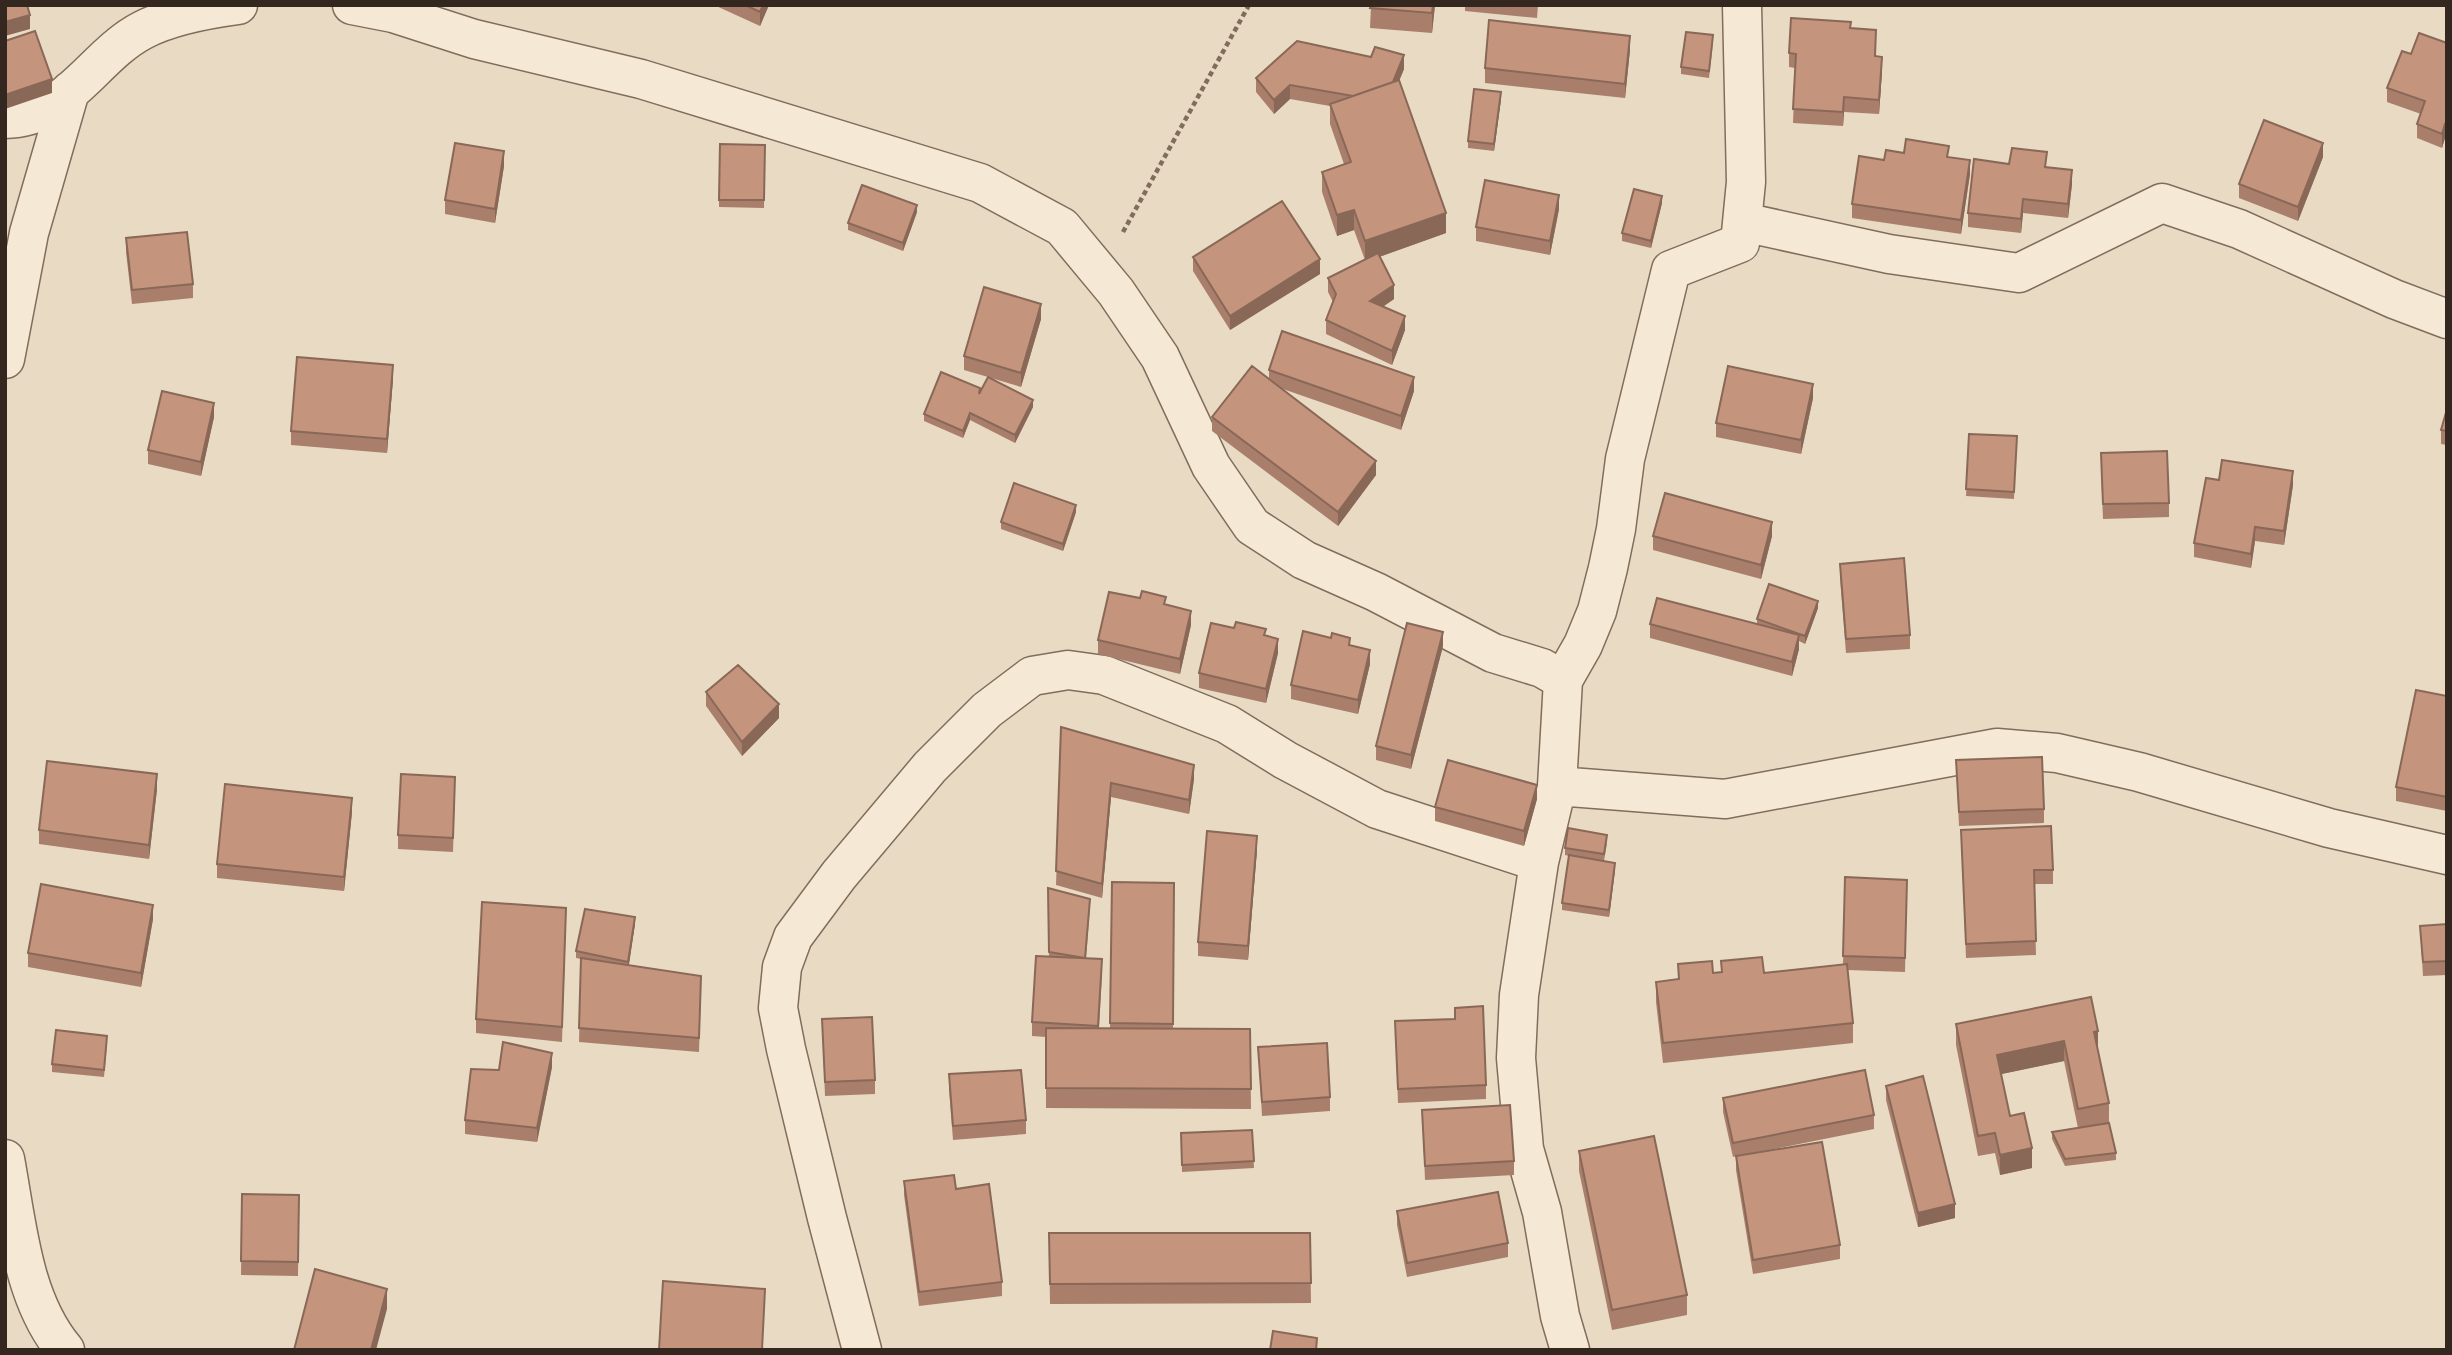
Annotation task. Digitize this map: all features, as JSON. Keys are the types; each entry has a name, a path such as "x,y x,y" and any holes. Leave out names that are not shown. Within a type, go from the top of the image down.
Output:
{"street":[{"path":"5,119 16,119 44,111 92,74 109,52 144,29 179,17 238,5"},
{"path":"352,5 393,13 474,38 641,79 980,183 1062,227 1100,272 1160,357 1211,466 1252,526 1304,560 1376,592 1493,653 1542,668 1563,680"},
{"path":"1570,1350 1560,1315 1542,1212 1524,1149 1516,1058 1519,995 1539,862 1557,786 1563,680 1583,645 1597,611 1616,529 1625,459 1671,270 1740,243 1746,182 1742,5"},
{"path":"5,359 29,233 70,91"},
{"path":"1743,222 1889,254 2019,273 2162,203 2239,229 2394,299 2447,319"},
{"path":"862,1350 786,1049 778,1008 782,967 793,937 839,875 922,776 987,710 1031,676 1068,670 1104,675 1227,724 1285,760 1377,808 1539,862"},
{"path":"1557,786 1725,799 1997,748 2057,752 2139,772 2329,828 2447,855"},
{"path":"5,1159 33,1293 50,1332 65,1350"}],"path":[{"path":"1100,272 1249,5"}],"building":[{"path":"5,5 27,5 30,15 5,22"},
{"path":"745,5 763,5 760,12"},
{"path":"1371,5 1433,5 1432,13 1370,8"},
{"path":"1791,18 1851,22 1850,28 1876,30 1875,56 1882,57 1879,100 1844,97 1843,112 1793,109 1796,54 1789,53"},
{"path":"1489,20 1630,36 1625,84 1485,68"},
{"path":"35,31 52,79 5,95 5,41"},
{"path":"1686,32 1713,35 1709,71 1681,67"},
{"path":"2419,33 2447,43 2447,124 2442,134 2417,124 2425,101 2387,88 2402,51 2411,54"},
{"path":"1297,41 1371,57 1375,47 1404,55 1393,82 1353,96 1290,85 1274,100 1256,78"},
{"path":"1399,80 1446,213 1365,241 1354,210 1337,215 1322,172 1351,162 1330,104"},
{"path":"1474,89 1501,92 1494,144 1468,141"},
{"path":"2264,120 2323,143 2298,207 2239,184"},
{"path":"1906,139 1949,146 1947,157 1970,160 1961,220 1852,204 1859,156 1884,160 1886,150 1904,153"},
{"path":"455,143 504,151 495,209 445,200"},
{"path":"720,144 765,145 764,200 719,200"},
{"path":"2012,148 2047,152 2045,167 2072,170 2068,204 2023,199 2021,219 1968,213 1974,159 2009,164"},
{"path":"1485,180 1559,195 1550,241 1476,227"},
{"path":"862,185 917,205 903,243 848,223"},
{"path":"1634,189 1662,196 1651,241 1622,233"},
{"path":"1282,201 1320,259 1230,316 1193,257"},
{"path":"187,232 193,284 132,290 126,238"},
{"path":"1378,253 1394,285 1370,301 1405,316 1392,351 1326,320 1336,294 1328,278"},
{"path":"984,287 1041,304 1021,373 964,356"},
{"path":"1282,331 1414,377 1401,416 1269,370"},
{"path":"297,357 393,365 387,439 291,431"},
{"path":"1252,366 1376,461 1338,512 1212,417"},
{"path":"1728,366 1813,384 1801,440 1716,423"},
{"path":"941,372 980,388 979,394 988,377 1033,400 1015,435 970,413 963,431 924,414"},
{"path":"162,391 214,403 201,462 148,450"},
{"path":"2447,409 2447,431 2441,430"},
{"path":"1969,434 2017,436 2014,492 1966,489"},
{"path":"2167,451 2169,503 2103,504 2101,453"},
{"path":"2222,460 2293,471 2284,531 2255,527 2251,554 2194,543 2206,478 2219,480"},
{"path":"1014,483 1076,505 1063,544 1001,522"},
{"path":"1665,493 1772,522 1761,565 1653,536"},
{"path":"1904,558 1910,635 1846,639 1840,564"},
{"path":"1769,584 1818,601 1805,636 1757,619"},
{"path":"1142,591 1166,597 1164,604 1191,611 1180,659 1098,640 1109,592 1140,598"},
{"path":"1657,598 1799,635 1792,662 1650,624"},
{"path":"1236,622 1266,629 1264,635 1278,639 1266,689 1199,673 1211,623 1234,628"},
{"path":"1407,623 1443,632 1411,755 1376,746"},
{"path":"1303,631 1331,638 1332,633 1350,638 1349,645 1370,650 1358,700 1291,685"},
{"path":"738,665 779,704 742,742 706,692"},
{"path":"2416,690 2447,696 2447,797 2396,787"},
{"path":"1061,727 1194,765 1189,800 1111,783 1102,884 1056,871"},
{"path":"2042,757 2044,809 1959,812 1956,760"},
{"path":"1448,760 1537,785 1524,831 1435,807"},
{"path":"47,761 157,774 149,845 39,830"},
{"path":"401,774 455,777 453,838 398,835"},
{"path":"225,784 352,798 344,877 217,864"},
{"path":"2051,826 2053,870 2034,870 2036,941 1966,944 1961,830"},
{"path":"1568,828 1607,835 1604,854 1565,848"},
{"path":"1207,831 1257,836 1248,946 1198,942"},
{"path":"1569,855 1615,863 1609,910 1562,903"},
{"path":"1845,877 1907,880 1905,958 1843,956"},
{"path":"1112,882 1174,883 1173,1024 1110,1023"},
{"path":"41,884 153,905 141,973 28,953"},
{"path":"1048,888 1090,899 1085,958 1049,952"},
{"path":"482,902 566,908 562,1027 476,1019"},
{"path":"585,909 635,917 628,962 576,951"},
{"path":"2447,924 2447,961 2423,962 2420,926"},
{"path":"1036,956 1102,959 1098,1026 1032,1022"},
{"path":"1762,957 1764,973 1847,964 1853,1023 1663,1043 1656,982 1679,979 1678,964 1712,961 1713,973 1722,972 1721,961"},
{"path":"581,958 701,976 699,1038 579,1028"},
{"path":"2091,997 2098,1031 2094,1032 2109,1103 2078,1109 2064,1041 1997,1055 2010,1116 2024,1113 2032,1148 2000,1155 1995,1133 1978,1136 1956,1024"},
{"path":"1483,1006 1486,1085 1398,1089 1395,1021 1455,1019 1455,1008"},
{"path":"872,1017 875,1080 825,1082 822,1019"},
{"path":"1046,1028 1250,1029 1251,1089 1046,1088"},
{"path":"56,1030 107,1036 104,1070 52,1064"},
{"path":"503,1042 552,1053 537,1128 465,1120 471,1069 499,1070"},
{"path":"1327,1043 1330,1097 1262,1102 1258,1047"},
{"path":"1021,1070 1026,1120 953,1126 949,1074"},
{"path":"1865,1070 1874,1115 1733,1143 1723,1098"},
{"path":"1923,1076 1955,1204 1918,1213 1886,1086"},
{"path":"1510,1105 1514,1161 1425,1166 1422,1110"},
{"path":"2109,1123 2116,1153 2065,1159 2052,1132"},
{"path":"1252,1130 1254,1161 1182,1165 1181,1133"},
{"path":"1654,1136 1687,1295 1612,1310 1579,1151"},
{"path":"1822,1142 1840,1245 1753,1260 1736,1156"},
{"path":"954,1175 956,1189 989,1184 1002,1282 919,1292 904,1181"},
{"path":"1498,1192 1508,1243 1407,1263 1397,1211"},
{"path":"242,1194 299,1195 298,1262 241,1261"},
{"path":"1049,1233 1310,1233 1311,1283 1050,1284"},
{"path":"315,1269 387,1289 371,1350 294,1350"},
{"path":"663,1281 765,1289 762,1350 659,1350"},
{"path":"1273,1331 1317,1338 1316,1350 1270,1350"}]}
